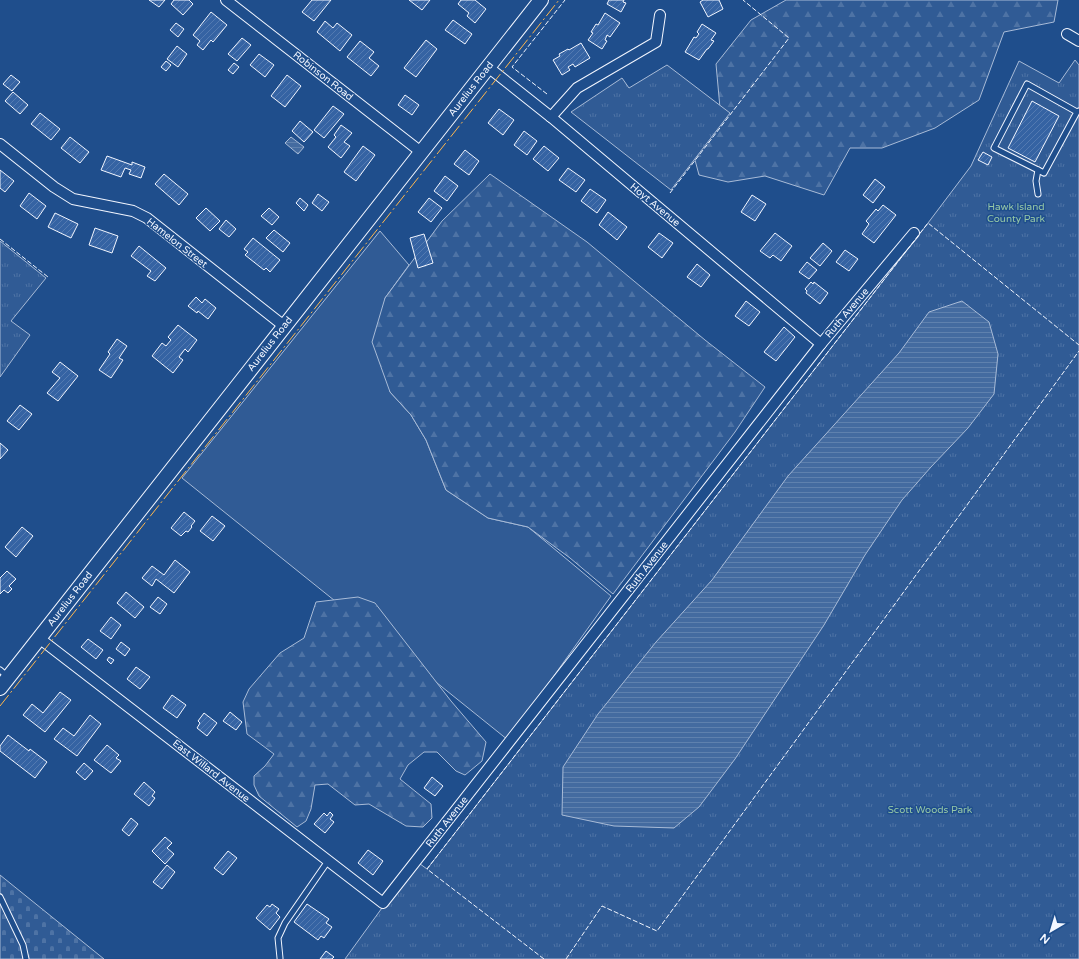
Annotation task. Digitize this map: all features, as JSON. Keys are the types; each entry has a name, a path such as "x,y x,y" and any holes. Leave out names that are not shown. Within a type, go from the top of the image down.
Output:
{"street":[{"name":"Robinson Road","path":"226,0 421,152"},
{"name":"Aurelius Road","path":"3,678 39,638 541,0"},
{"path":"551,117 577,88 656,42 660,15"},
{"path":"1067,34 1079,41"},
{"name":"Hoyt Avenue","path":"488,67 551,117 821,344"},
{"name":"Hamelon Street","path":"0,144 54,187 73,199 133,211 147,218 284,326"},
{"name":"Ruth Avenue","path":"383,904 821,344 914,233"},
{"name":"East Willard Avenue","path":"39,638 383,904"}],"lane":[{"path":"1027,84 1078,112 1044,173 994,148 1027,84"},
{"path":"1038,170 1036,180 1038,194"},
{"path":"280,958 278,938 285,923 328,861"},
{"path":"0,898 23,946 26,959"}],"shaded area":[{"path":"291,137 304,147 298,154 285,143"},
{"path":"380,231 409,265 385,298 390,392 411,415 426,440 446,490 488,518 528,527 611,596 508,740 182,478"},
{"path":"962,301 989,322 998,354 994,394 968,428 902,500 865,555 824,625 735,759 699,807 674,828 614,826 562,815 563,767 598,714 656,642 712,580 788,476 899,353 929,312"}],"green space":[{"path":"786,0 1058,0 1054,22 1004,32 979,100 935,128 882,148 850,148 824,195 765,176 728,182 699,175 691,145 720,108 716,64 751,20"},
{"path":"1075,60 1079,65 1079,959 345,959 416,861 427,869 971,166 1019,61 1059,83"},
{"path":"667,65 730,113 671,190 571,112 622,78 629,88"},
{"path":"490,174 587,242 705,340 765,387 735,432 613,594 570,558 528,527 488,518 446,490 426,440 411,415 390,392 372,342 385,298 442,221"},
{"path":"0,241 46,278 11,321 30,335 0,377"},
{"path":"358,597 375,603 451,701 486,742 482,761 465,775 456,771 437,752 424,752 408,765 400,779 431,804 432,818 423,827 406,826 369,804 355,805 328,784 315,785 311,809 306,821 297,827 259,796 254,785 254,776 265,766 274,754 247,734 243,702 249,689 280,653 304,638 316,602"},
{"path":"0,875 104,959 0,959"}],"building":[{"path":"149,0 165,0 159,7"},
{"path":"174,0 189,0 193,4 183,15 171,4"},
{"path":"312,0 331,0 314,21 302,12"},
{"path":"409,0 430,0 422,10"},
{"path":"461,0 475,0 486,9 475,23 467,16 469,13 458,4"},
{"path":"609,0 624,0 623,2 626,3 621,12 607,4"},
{"path":"703,0 719,0 723,9 708,17 700,2"},
{"path":"211,12 227,25 213,42 211,40 203,50 197,45 200,41 193,35"},
{"path":"605,13 620,23 610,37 607,35 605,40 607,41 602,49 588,40 593,33 591,32 596,24 598,25"},
{"path":"453,20 472,34 465,44 445,30"},
{"path":"325,21 333,28 337,23 352,35 340,51 317,32"},
{"path":"176,23 184,29 178,37 170,30"},
{"path":"702,24 716,33 711,40 714,41 699,60 685,52 694,37 696,38 699,34 697,32"},
{"path":"242,38 251,45 237,61 228,54"},
{"path":"426,40 437,49 416,77 404,68"},
{"path":"360,41 374,52 369,58 379,66 371,76 347,57"},
{"path":"581,43 590,58 575,67 573,64 568,67 570,70 562,75 553,60 560,56 559,54"},
{"path":"177,46 187,54 178,67 167,59"},
{"path":"259,54 274,65 265,77 250,65"},
{"path":"166,61 171,65 166,71 161,67"},
{"path":"234,63 239,67 233,74 228,70"},
{"path":"11,75 20,82 12,91 3,84"},
{"path":"287,75 301,86 285,107 271,96"},
{"path":"13,92 28,105 20,114 5,101"},
{"path":"405,95 419,105 412,115 398,105"},
{"path":"1032,101 1059,116 1035,162 1008,148"},
{"path":"333,106 344,114 324,138 314,130"},
{"path":"499,109 514,120 503,135 488,123"},
{"path":"40,113 60,129 51,140 31,124"},
{"path":"300,121 313,132 304,142 292,131"},
{"path":"341,125 352,133 344,142 350,146 341,158 328,147 336,137 334,135"},
{"path":"524,131 537,141 527,155 514,145"},
{"path":"70,137 89,152 80,163 61,148"},
{"path":"363,146 375,155 356,181 344,172"},
{"path":"544,146 559,158 548,171 533,159"},
{"path":"465,150 479,161 469,175 454,164"},
{"path":"983,152 992,157 988,165 978,160"},
{"path":"107,156 132,165 132,162 145,167 141,178 129,174 131,170 125,168 121,177 101,170"},
{"path":"568,168 585,180 576,192 559,180"},
{"path":"0,170 14,181 5,192 0,188"},
{"path":"164,174 188,194 179,205 155,184"},
{"path":"445,176 458,186 447,201 434,191"},
{"path":"875,179 885,187 873,203 863,195"},
{"path":"590,189 606,200 597,213 581,201"},
{"path":"29,193 46,206 37,219 20,206"},
{"path":"318,194 329,202 322,211 312,203"},
{"path":"752,195 766,204 755,221 741,212"},
{"path":"300,198 308,205 304,211 296,203"},
{"path":"429,198 442,208 431,222 418,212"},
{"path":"883,205 896,215 874,243 862,234 869,224 866,221 876,209 878,211"},
{"path":"206,208 220,221 210,231 196,218"},
{"path":"269,208 279,217 272,225 261,216"},
{"path":"608,212 627,227 617,240 599,225"},
{"path":"55,213 78,224 71,238 48,227"},
{"path":"226,220 236,229 229,237 219,229"},
{"path":"95,228 118,236 112,253 89,245"},
{"path":"274,230 290,243 283,252 266,238"},
{"path":"659,233 673,243 662,258 648,247"},
{"path":"775,233 792,246 781,261 773,255 770,258 760,251"},
{"path":"424,234 433,263 418,268 410,238"},
{"path":"253,238 280,260 270,272 266,268 264,270 245,255 248,252 244,249"},
{"path":"823,243 832,251 820,266 810,258"},
{"path":"139,246 166,268 155,281 147,276 151,271 131,256"},
{"path":"845,250 858,259 849,271 836,262"},
{"path":"807,262 817,270 809,279 799,272"},
{"path":"697,264 710,275 701,287 687,277"},
{"path":"811,282 813,284 814,282 828,293 820,304 806,293 807,291 805,289"},
{"path":"196,297 202,303 205,299 216,308 208,319 198,311 197,313 188,306"},
{"path":"746,301 760,312 749,326 735,316"},
{"path":"178,325 197,340 188,352 185,349 179,357 183,360 173,373 152,356 162,343 166,346 171,340 168,337"},
{"path":"784,327 795,337 776,361 764,352"},
{"path":"117,339 127,346 119,358 123,360 111,378 99,370 110,354 108,352"},
{"path":"60,362 78,376 58,401 47,393 60,378 52,372"},
{"path":"20,405 32,414 19,430 7,421"},
{"path":"0,443 8,450 0,459"},
{"path":"184,512 195,521 188,532 186,531 181,536 171,528"},
{"path":"212,516 225,526 213,541 200,531"},
{"path":"22,527 33,536 16,557 5,547"},
{"path":"175,560 190,572 174,593 156,579 152,586 142,578 152,566 164,575"},
{"path":"7,571 16,579 9,586 12,589 8,593 4,590 0,594 0,578"},
{"path":"126,592 144,607 135,618 117,603"},
{"path":"158,597 167,604 160,614 150,607"},
{"path":"111,617 121,625 111,639 100,631"},
{"path":"88,639 103,650 96,659 81,647"},
{"path":"121,642 130,649 125,656 116,649"},
{"path":"109,657 114,660 111,664 107,660"},
{"path":"136,667 150,677 140,689 127,679"},
{"path":"60,692 71,700 45,732 23,715 32,704 43,713"},
{"path":"172,695 186,705 177,718 163,708"},
{"path":"230,712 242,722 236,730 223,721"},
{"path":"204,713 217,723 207,736 197,728 200,723 198,721"},
{"path":"90,715 101,724 77,756 54,739 63,728 74,736"},
{"path":"8,735 29,751 30,749 47,762 35,778 0,751 0,746"},
{"path":"107,745 119,755 116,758 121,761 111,773 94,760"},
{"path":"84,763 93,771 85,780 76,772"},
{"path":"432,777 443,786 435,796 424,788"},
{"path":"144,782 155,792 152,796 155,798 149,806 134,794"},
{"path":"330,812 333,815 330,819 334,822 325,833 314,824 324,813 327,816"},
{"path":"131,818 138,824 129,836 122,830"},
{"path":"165,837 172,843 167,848 174,854 165,864 152,851"},
{"path":"368,850 383,861 373,875 358,863"},
{"path":"228,851 237,858 223,875 214,868"},
{"path":"167,865 175,872 162,889 153,882"},
{"path":"272,904 279,909 276,913 280,917 270,930 256,918 267,905 270,907"},
{"path":"307,904 329,919 326,923 332,927 324,938 321,936 318,940 294,922"},
{"path":"326,951 334,957 332,959 320,959"}],"fence":[{"path":"547,94 512,67 565,0"},
{"path":"670,193 789,38 743,0"},
{"path":"544,959 427,869 928,223 1079,345"},
{"path":"0,239 48,277"},
{"path":"566,959 602,906 657,931 1079,351"}],"power":[{"path":"0,706 559,0"}],"park label":[{"name":"Hawk Island County Park","path":"1016,212"},
{"name":"Scott Woods Park","path":"930,810"}]}
